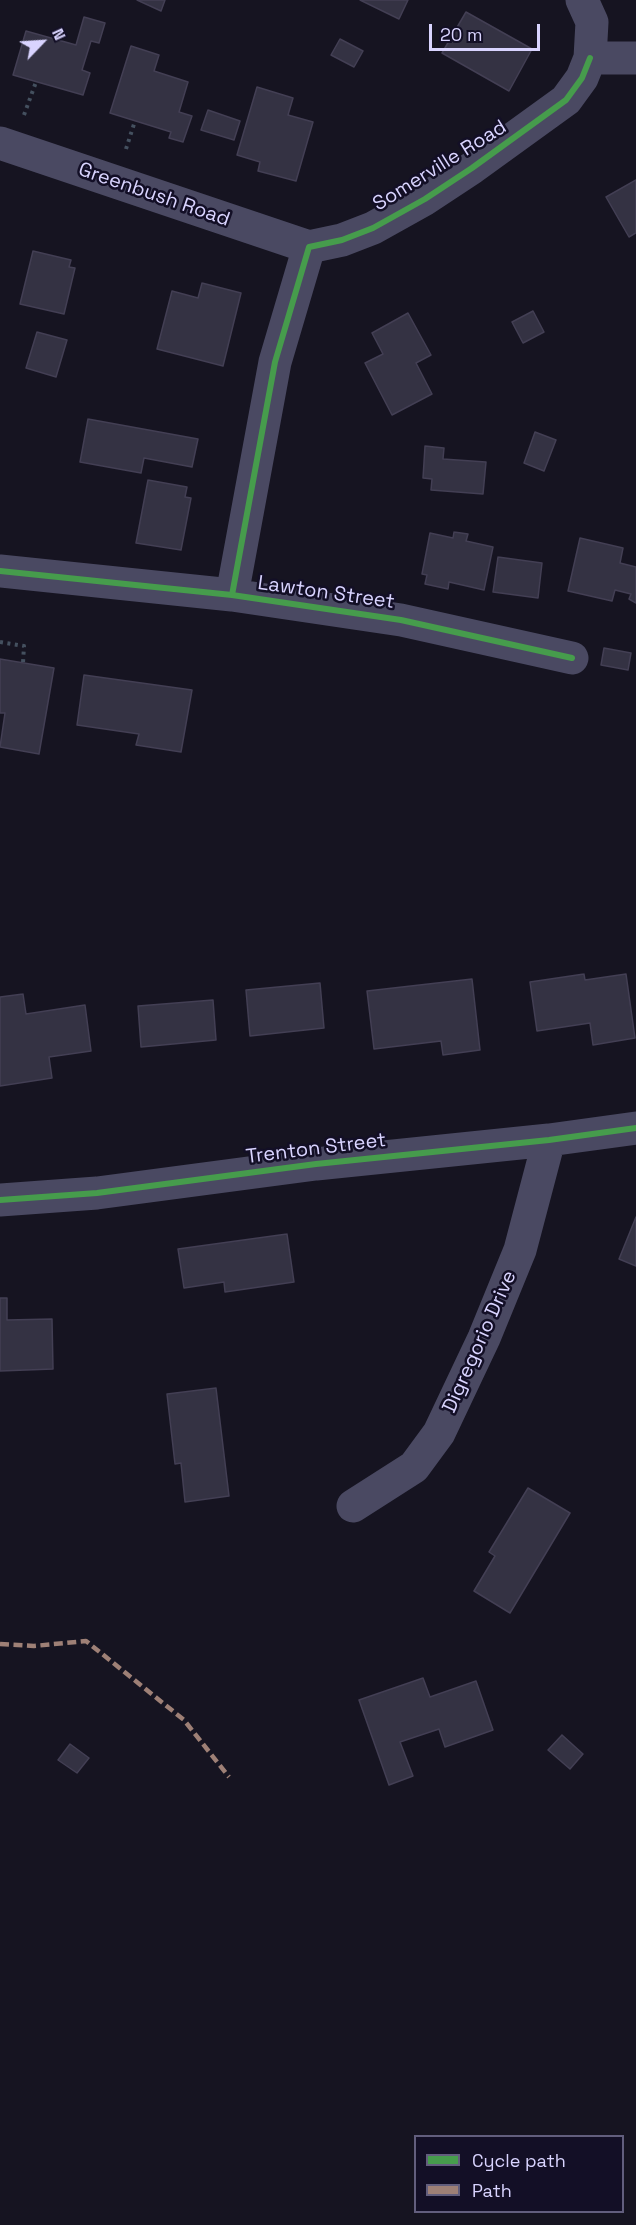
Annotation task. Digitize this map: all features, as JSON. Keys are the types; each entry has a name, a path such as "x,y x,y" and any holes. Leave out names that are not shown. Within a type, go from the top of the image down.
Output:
{"street":[{"path":"582,0 592,22 590,58 636,58"},
{"name":"Somerville Road","path":"309,247 342,240 373,228 425,199 472,168 566,100 582,78 590,58"},
{"name":"Greenbush Road","path":"0,143 309,247"},
{"path":"232,595 274,362 309,247"},
{"name":"Lawton Street","path":"0,571 232,595 401,620 573,658"},
{"name":"Trenton Street","path":"0,1200 97,1193 316,1164 549,1140 636,1128"},
{"name":"Digregorio Drive","path":"353,1506 414,1467 439,1433 484,1338 520,1250 549,1140"}],"path":[{"path":"0,642 24,646 23,663"}],"building":[{"path":"137,0 165,0 161,11"},
{"path":"360,0 408,0 399,19"},
{"path":"466,12 532,49 509,91 442,53"},
{"path":"84,17 105,23 99,43 91,41 82,70 90,73 83,95 13,75 26,31 76,45"},
{"path":"340,39 363,51 354,67 331,55"},
{"path":"131,46 159,55 154,71 188,82 179,112 192,116 183,142 169,138 171,132 110,113"},
{"path":"257,87 293,98 288,115 313,122 296,181 258,171 260,162 237,155"},
{"path":"208,110 240,121 234,140 201,130"},
{"path":"636,180 636,233 629,237 606,197"},
{"path":"33,251 71,260 69,267 75,268 64,314 20,304"},
{"path":"202,283 241,293 223,366 157,349 172,291 198,298"},
{"path":"533,311 544,332 523,343 512,322"},
{"path":"408,313 431,355 416,363 432,394 392,415 365,363 383,354 372,333"},
{"path":"37,332 67,340 56,377 26,368"},
{"path":"88,419 198,439 192,467 144,458 141,473 80,462"},
{"path":"535,432 556,440 544,471 524,463"},
{"path":"425,446 444,448 443,459 486,462 483,494 431,490 432,479 423,478"},
{"path":"148,480 187,487 185,497 191,498 181,550 136,543"},
{"path":"454,532 468,534 466,541 493,547 484,590 449,582 448,589 425,584 427,575 422,574 430,533 453,538"},
{"path":"580,538 623,548 620,563 636,567 636,603 629,599 631,594 615,590 612,601 568,591"},
{"path":"498,557 542,563 538,598 493,592"},
{"path":"604,648 631,653 628,670 601,665"},
{"path":"0,659 54,668 39,754 0,747 5,713 0,713"},
{"path":"84,675 192,690 181,752 136,745 139,734 77,725"},
{"path":"584,974 585,980 626,974 635,1038 593,1045 590,1023 537,1031 530,982"},
{"path":"472,979 480,1050 443,1055 441,1041 374,1049 367,991"},
{"path":"320,983 324,1028 250,1036 246,990"},
{"path":"23,994 26,1014 85,1005 91,1051 49,1057 52,1078 0,1086 0,997"},
{"path":"213,1000 216,1040 141,1047 138,1006"},
{"path":"636,1217 636,1266 619,1259"},
{"path":"287,1234 294,1282 225,1292 224,1282 184,1288 178,1249"},
{"path":"0,1298 7,1298 7,1320 52,1319 53,1369 0,1371"},
{"path":"216,1388 229,1496 185,1502 181,1463 175,1464 167,1394"},
{"path":"528,1488 570,1513 510,1613 474,1591 495,1556 489,1552"},
{"path":"423,1678 430,1697 476,1681 493,1730 445,1747 439,1729 400,1742 413,1776 389,1785 359,1700"},
{"path":"562,1735 583,1754 570,1769 548,1750"},
{"path":"70,1744 89,1758 77,1773 58,1760"}],"marked path":[{"path":"0,1644 34,1646 86,1641 184,1720 229,1777"}],"cycle path":[{"path":"232,595 275,362 309,247 342,240 373,228 425,199 472,168 566,100 582,78 590,58"},
{"path":"0,571 232,595 401,620 572,658"},
{"path":"0,1200 97,1193 316,1164 549,1140 636,1128"}]}
